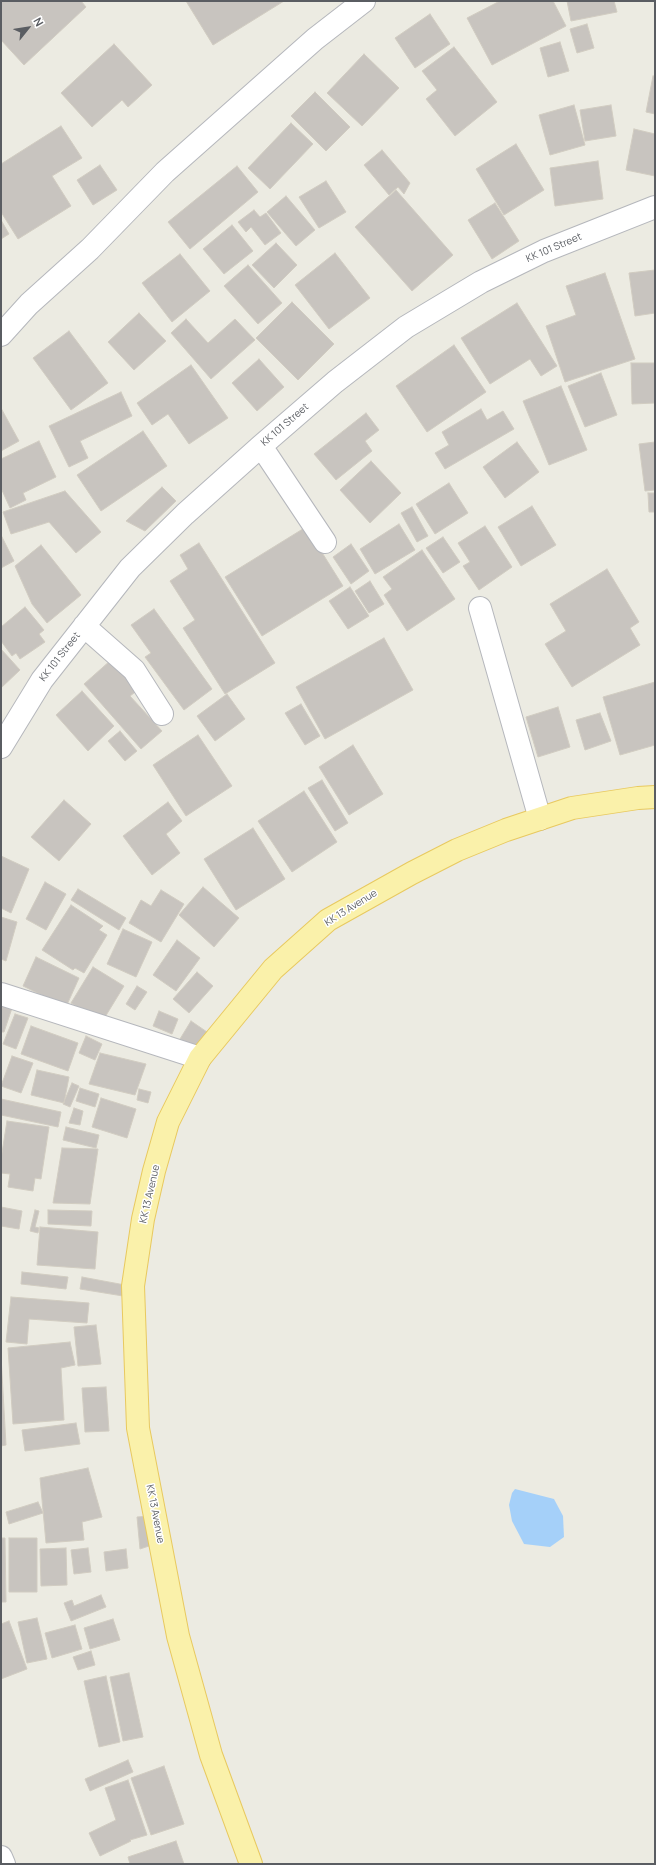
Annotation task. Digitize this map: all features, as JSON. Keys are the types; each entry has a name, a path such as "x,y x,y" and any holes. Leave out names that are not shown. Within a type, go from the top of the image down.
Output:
{"main road":[{"name":"KK 13 Avenue","path":"251,1864 211,1754 178,1636 138,1428 133,1286 143,1219 154,1171 168,1122 200,1058 273,969 328,920 377,891 457,850 506,830 572,808 638,798 655,797"}],"street":[{"path":"1,335 29,304 90,248 165,172 315,39 364,1"},
{"name":"KK 101 Street","path":"1,747 42,680 130,568 185,514 335,382 406,327 481,282 544,251 655,207"},
{"path":"261,446 325,542"},
{"path":"480,608 540,819"},
{"path":"84,626 134,670 162,714"},
{"path":"1,994 200,1058"},
{"path":"1,1858 4,1864"}],"water":[{"path":"515,1489 554,1499 563,1516 564,1537 550,1547 524,1544 512,1521 509,1505 512,1493"}],"building":[{"path":"1,1 81,1 86,7 24,65 1,40"},
{"path":"186,1 284,1 213,45"},
{"path":"500,1 553,1 566,26 492,65 467,18"},
{"path":"567,1 614,1 617,12 571,21"},
{"path":"430,14 450,44 415,68 395,38"},
{"path":"587,24 594,48 577,53 570,29"},
{"path":"560,42 569,71 548,77 540,48"},
{"path":"114,44 152,85 128,107 122,100 92,127 61,93"},
{"path":"454,47 497,102 455,136 426,99 437,90 422,71"},
{"path":"364,54 399,88 362,126 327,93"},
{"path":"653,76 655,76 655,114 646,112"},
{"path":"315,92 350,127 326,151 291,116"},
{"path":"574,105 585,145 550,155 539,115"},
{"path":"611,105 616,136 585,141 580,110"},
{"path":"291,123 313,144 270,189 248,168"},
{"path":"61,126 82,158 52,176 71,206 18,239 1,212 1,164"},
{"path":"634,129 655,134 655,176 626,170"},
{"path":"516,144 544,190 504,215 476,169"},
{"path":"382,150 410,183 404,194 398,187 389,195 364,165"},
{"path":"598,161 603,199 555,206 550,168"},
{"path":"100,165 117,190 93,205 77,180"},
{"path":"237,166 258,192 190,249 168,222"},
{"path":"326,181 346,212 319,228 299,197"},
{"path":"396,190 453,255 412,291 355,227"},
{"path":"286,196 315,230 296,246 267,212"},
{"path":"495,203 519,241 492,259 468,220"},
{"path":"254,210 260,217 266,213 281,233 265,245 251,227 246,232 238,222"},
{"path":"1,220 9,234 1,239"},
{"path":"232,225 253,251 224,274 203,249"},
{"path":"276,243 297,265 274,288 252,265"},
{"path":"335,253 370,298 329,329 295,285"},
{"path":"180,254 210,291 172,322 142,283"},
{"path":"248,265 282,303 258,324 224,286"},
{"path":"655,270 655,313 635,316 629,273"},
{"path":"605,273 635,359 565,382 546,326 576,315 566,286"},
{"path":"292,302 334,344 298,380 256,338"},
{"path":"517,303 557,366 541,376 530,359 490,384 461,338"},
{"path":"139,313 166,341 134,370 108,342"},
{"path":"186,319 208,343 235,319 255,340 211,379 171,333"},
{"path":"69,331 108,383 71,410 33,358"},
{"path":"454,345 486,392 427,432 396,386"},
{"path":"259,359 284,387 257,411 232,383"},
{"path":"631,363 655,363 655,403 632,404"},
{"path":"191,365 228,418 189,444 168,414 152,425 137,403"},
{"path":"601,373 617,415 585,427 568,386"},
{"path":"561,386 587,450 549,465 523,401"},
{"path":"121,392 132,416 80,441 88,458 69,467 49,426"},
{"path":"1,408 19,441 1,451"},
{"path":"481,409 487,420 503,411 514,429 445,469 435,453 449,445 442,432"},
{"path":"366,413 379,430 365,441 372,451 336,480 314,454"},
{"path":"143,431 167,466 101,511 77,475"},
{"path":"39,441 56,477 23,493 26,500 10,508 1,488 1,459"},
{"path":"517,442 539,472 505,498 483,467"},
{"path":"655,442 655,490 645,491 639,444"},
{"path":"371,461 401,493 370,523 340,490"},
{"path":"449,483 468,513 435,534 416,504"},
{"path":"162,487 176,501 145,531 126,521"},
{"path":"65,491 101,532 76,553 49,522 11,534 3,512"},
{"path":"648,493 655,493 655,512 649,512"},
{"path":"532,506 556,545 521,566 498,527"},
{"path":"412,507 428,536 417,542 401,513"},
{"path":"399,524 415,550 375,574 360,549"},
{"path":"485,526 512,567 479,590 463,566 470,562 458,543"},
{"path":"306,527 343,586 262,636 225,577"},
{"path":"1,535 14,561 1,568"},
{"path":"443,537 460,562 443,573 426,548"},
{"path":"199,543 275,663 225,694 183,628 195,620 170,581 188,569 180,555"},
{"path":"351,544 369,571 351,584 333,557"},
{"path":"41,545 81,595 47,623 32,604 15,566"},
{"path":"422,550 455,599 407,631 384,595 392,589 383,577"},
{"path":"607,569 639,622 630,628 640,645 572,687 545,644 566,631 550,604"},
{"path":"370,581 384,604 369,613 355,591"},
{"path":"350,587 369,616 348,629 329,601"},
{"path":"25,607 44,630 39,634 45,642 20,659 16,653 12,656 1,641 1,627"},
{"path":"154,609 212,689 184,710 145,657 151,653 131,625"},
{"path":"384,638 413,690 325,739 296,687"},
{"path":"1,649 20,670 1,688"},
{"path":"111,660 138,690 130,696 162,731 141,749 84,684"},
{"path":"655,682 655,745 620,755 603,697"},
{"path":"82,691 114,726 88,751 56,715"},
{"path":"227,694 245,719 215,741 197,716"},
{"path":"301,704 320,736 305,745 285,713"},
{"path":"558,707 570,747 538,757 526,717"},
{"path":"600,713 611,741 585,750 576,720"},
{"path":"120,731 137,751 125,761 108,741"},
{"path":"198,735 232,786 186,816 153,765"},
{"path":"353,745 383,794 349,815 319,767"},
{"path":"322,780 348,823 335,831 308,788"},
{"path":"304,791 337,842 292,872 258,821"},
{"path":"64,800 91,824 59,861 31,837"},
{"path":"168,802 182,821 166,834 180,853 152,875 123,836"},
{"path":"253,828 285,879 236,910 204,859"},
{"path":"1,856 29,869 11,913 1,908"},
{"path":"45,882 66,894 46,930 26,919"},
{"path":"203,887 239,918 214,947 179,915"},
{"path":"78,889 126,918 119,930 71,900"},
{"path":"161,890 184,904 161,942 129,923 141,900 151,906"},
{"path":"71,905 103,926 99,930 107,935 84,973 75,968 73,970 42,950"},
{"path":"1,917 17,922 6,961 1,959"},
{"path":"123,929 152,942 136,977 107,964"},
{"path":"177,940 200,958 176,991 153,975"},
{"path":"36,957 79,978 66,1007 23,986"},
{"path":"93,967 124,986 102,1022 71,1003"},
{"path":"197,972 213,986 189,1013 173,999"},
{"path":"137,986 147,992 135,1010 126,1004"},
{"path":"1,1003 13,1005 4,1032 1,1032"},
{"path":"159,1011 178,1019 172,1034 153,1026"},
{"path":"15,1014 28,1018 16,1049 3,1044"},
{"path":"191,1021 207,1032 197,1050 180,1039"},
{"path":"31,1026 78,1043 68,1071 21,1054"},
{"path":"86,1036 102,1044 95,1060 79,1053"},
{"path":"100,1053 146,1064 135,1095 89,1084"},
{"path":"12,1056 33,1063 21,1093 1,1086"},
{"path":"37,1070 69,1077 64,1103 31,1095"},
{"path":"72,1083 79,1086 70,1107 63,1104"},
{"path":"80,1088 99,1094 95,1107 76,1101"},
{"path":"139,1089 151,1092 148,1103 137,1100"},
{"path":"101,1098 136,1109 127,1138 92,1127"},
{"path":"1,1099 61,1112 58,1127 1,1115"},
{"path":"74,1108 83,1111 80,1125 69,1123"},
{"path":"7,1121 49,1127 41,1179 35,1178 33,1191 8,1187 10,1174 1,1173 1,1159"},
{"path":"66,1127 99,1135 96,1148 63,1140"},
{"path":"62,1148 98,1149 90,1204 53,1203"},
{"path":"1,1207 22,1211 19,1229 1,1226"},
{"path":"35,1210 39,1211 35,1227 39,1228 38,1233 30,1231"},
{"path":"48,1210 92,1211 91,1226 48,1224"},
{"path":"40,1227 98,1232 95,1269 37,1265"},
{"path":"22,1272 68,1277 66,1289 21,1284"},
{"path":"82,1277 125,1285 123,1296 80,1289"},
{"path":"11,1297 89,1303 87,1323 29,1319 27,1344 6,1342"},
{"path":"96,1325 101,1364 78,1366 74,1327"},
{"path":"70,1342 75,1365 61,1368 64,1420 13,1424 8,1348"},
{"path":"1,1356 6,1445 1,1446"},
{"path":"106,1387 109,1431 85,1432 82,1388"},
{"path":"76,1423 80,1444 25,1451 22,1430"},
{"path":"88,1468 102,1517 82,1522 84,1540 46,1543 40,1478"},
{"path":"38,1502 43,1513 9,1524 6,1512"},
{"path":"150,1516 152,1545 140,1549 137,1517"},
{"path":"1,1538 5,1538 6,1602 1,1602"},
{"path":"9,1538 37,1538 37,1592 9,1592"},
{"path":"66,1548 67,1585 41,1586 40,1549"},
{"path":"88,1548 91,1572 74,1574 71,1550"},
{"path":"126,1549 128,1568 106,1571 104,1552"},
{"path":"101,1595 106,1607 71,1621 64,1603 72,1600 74,1606"},
{"path":"37,1618 47,1659 27,1663 18,1622"},
{"path":"113,1619 120,1640 90,1649 84,1628"},
{"path":"9,1621 27,1669 1,1679 1,1624"},
{"path":"75,1625 82,1649 52,1658 45,1633"},
{"path":"91,1651 95,1665 78,1670 73,1657"},
{"path":"129,1673 143,1737 123,1741 110,1677"},
{"path":"106,1676 120,1742 99,1747 84,1681"},
{"path":"128,1760 133,1772 90,1791 85,1779"},
{"path":"164,1766 184,1824 151,1835 131,1778"},
{"path":"128,1780 147,1835 130,1840 131,1841 100,1856 89,1833 116,1820 105,1788"},
{"path":"176,1841 184,1864 130,1864 128,1857"}]}
